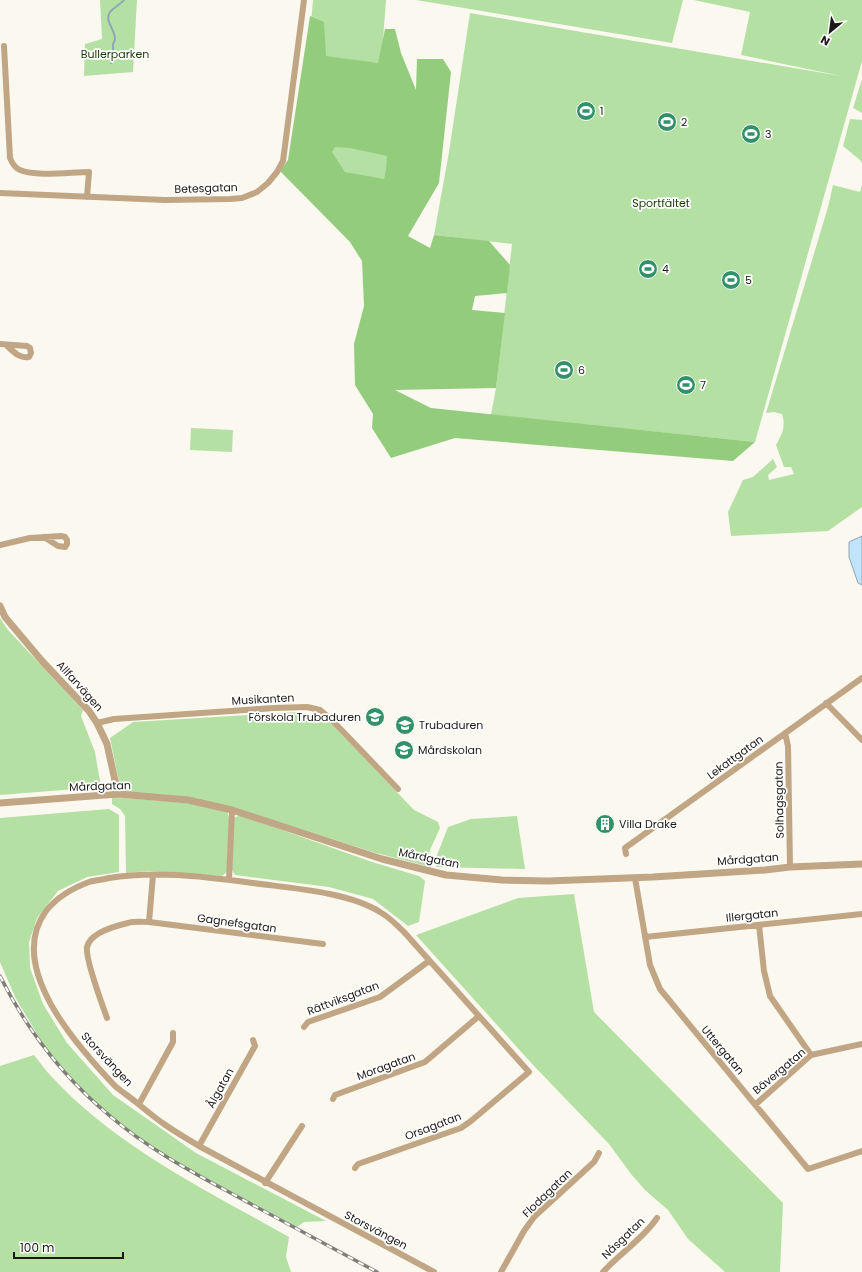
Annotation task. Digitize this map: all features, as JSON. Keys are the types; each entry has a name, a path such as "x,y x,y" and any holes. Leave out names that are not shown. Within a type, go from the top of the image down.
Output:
{"street":[{"name":"Betesgatan","path":"0,193 87,198 230,200 242,198 257,192 268,183 277,172 282,161 304,0"},
{"path":"4,46 10,158 13,164 19,170 37,174 89,172 87,198"},
{"path":"0,546 30,538 44,538"},
{"name":"Allfarvägen","path":"0,606 5,617 97,723 107,744 118,794"},
{"name":"Lekattgatan","path":"626,854 625,848 862,678"},
{"path":"826,703 862,740"},
{"name":"Musikanten","path":"97,723 114,719 307,707 320,710 331,719 398,789"},
{"name":"Solhagsgatan","path":"786,733 788,746 790,867"},
{"name":"Mårdgatan","path":"0,803 118,794 188,800 232,810 382,859 446,875 502,880 548,881 635,878 765,870 790,867 862,864"},
{"path":"229,880 232,810"},
{"path":"149,922 153,875"},
{"name":"Storsvängen","path":"434,1272 199,1146 163,1124 116,1087 60,1020 43,988 34,959 34,937 41,918 50,906 63,894 89,882 123,876 153,875 229,880 327,894 356,901 380,912 404,932 529,1072"},
{"name":"Uttergatan","path":"635,878 650,965 660,989 808,1169 862,1150"},
{"name":"Illergatan","path":"645,937 862,914"},
{"name":"Gagnefsgatan","path":"107,1018 88,958 87,946 94,936 99,933 129,922 149,922 323,944"},
{"path":"759,924 764,971 770,996 811,1055"},
{"path":"304,942 305,949"},
{"name":"Rättviksgatan","path":"304,1027 308,1022 380,997 429,961"},
{"name":"Moragatan","path":"333,1099 335,1095 425,1062 479,1016"},
{"path":"139,1104 172,1042 173,1033"},
{"name":"Ålgatan","path":"199,1146 255,1046 253,1040"},
{"name":"Bävergatan","path":"756,1104 811,1055 862,1044"},
{"name":"Orsagatan","path":"355,1168 358,1164 461,1128 529,1072"},
{"path":"265,1182 302,1126"},
{"name":"Flodagatan","path":"502,1272 524,1231 534,1217 594,1162 599,1154"},
{"name":"Nåsgatan","path":"603,1272 650,1228 657,1218"}],"green space":[{"name":"Bullerparken","path":"100,0 137,0 133,72 84,76 85,44 102,39"},
{"path":"313,0 386,0 381,67 308,57"},
{"path":"416,0 683,0 672,43"},
{"name":"Sportfältet","path":"694,0 862,0 862,61 755,442 491,415 496,388 512,244 434,235 449,152 470,13 841,76 741,55 750,12"},
{"path":"310,16 324,22 326,56 378,63 385,29 395,29 401,53 416,90 417,59 443,59 451,72 439,183 408,236 430,248 434,235 489,241 510,265 507,293 475,296 472,310 505,313 496,388 395,390 431,408 755,442 733,461 455,438 391,458 372,428 373,414 355,385 354,344 364,306 362,261 350,242 280,171 288,160","holes":["335,147 350,148 387,156 384,179 345,172 332,152"]},
{"path":"862,79 862,113 853,108"},
{"path":"850,119 862,120 862,164 861,161 843,146"},
{"path":"297,129 407,144 399,187 308,174"},
{"path":"833,185 860,192 862,185 862,507 828,531 731,536 728,512 743,480 753,477 773,459 777,467 768,475 769,480 794,474 791,467 784,467 776,445 783,430 784,423 782,414 774,412 766,413 828,207"},
{"path":"191,428 233,430 232,452 190,450"},
{"path":"0,618 8,630 83,710 81,716 95,752 101,787 0,795"},
{"path":"298,712 329,721 414,810 438,822 440,828 430,850 427,866 376,853 234,808 121,791 110,738 133,722"},
{"path":"112,797 187,803 227,812 229,818 227,872 222,876 149,871 126,873 125,816 120,809 112,804"},
{"path":"109,809 119,815 119,872 87,877 58,891 37,918 29,942 30,968 43,1004 67,1043 113,1095 196,1153 326,1221 304,1222 297,1227 161,1154 102,1110 50,1056 15,997 0,962 0,818"},
{"path":"240,815 372,862 419,876 425,881 419,922 408,926 373,899 329,887 235,875 232,870 234,818"},
{"path":"517,816 525,869 436,867 437,855 448,827 471,819"},
{"path":"574,894 594,1012 783,1203 780,1272 725,1272 688,1239 668,1210 645,1190 609,1144 534,1066 416,935 518,898"},
{"path":"34,1055 49,1074 76,1101 133,1146 163,1166 289,1237 286,1257 291,1272 0,1272 0,1066"}],"water":[{"path":"862,536 862,585 858,583 849,557 849,542"}],"waterway":[{"path":"111,63 115,35 109,22 108,15 124,0"}],"railway":[{"path":"0,976 22,1015 48,1052 77,1086 125,1128 188,1170 377,1272"}],"place":[{"name":"1","path":"586,111"},
{"name":"2","path":"667,122"},
{"name":"3","path":"751,134"},
{"name":"4","path":"648,269"},
{"name":"5","path":"731,280"},
{"name":"6","path":"564,370"},
{"name":"7","path":"686,385"},
{"name":"Förskola Trubaduren","path":"375,717"},
{"name":"Trubaduren","path":"405,725"},
{"name":"Mårdskolan","path":"404,750"},
{"name":"Villa Drake","path":"605,824"}]}
